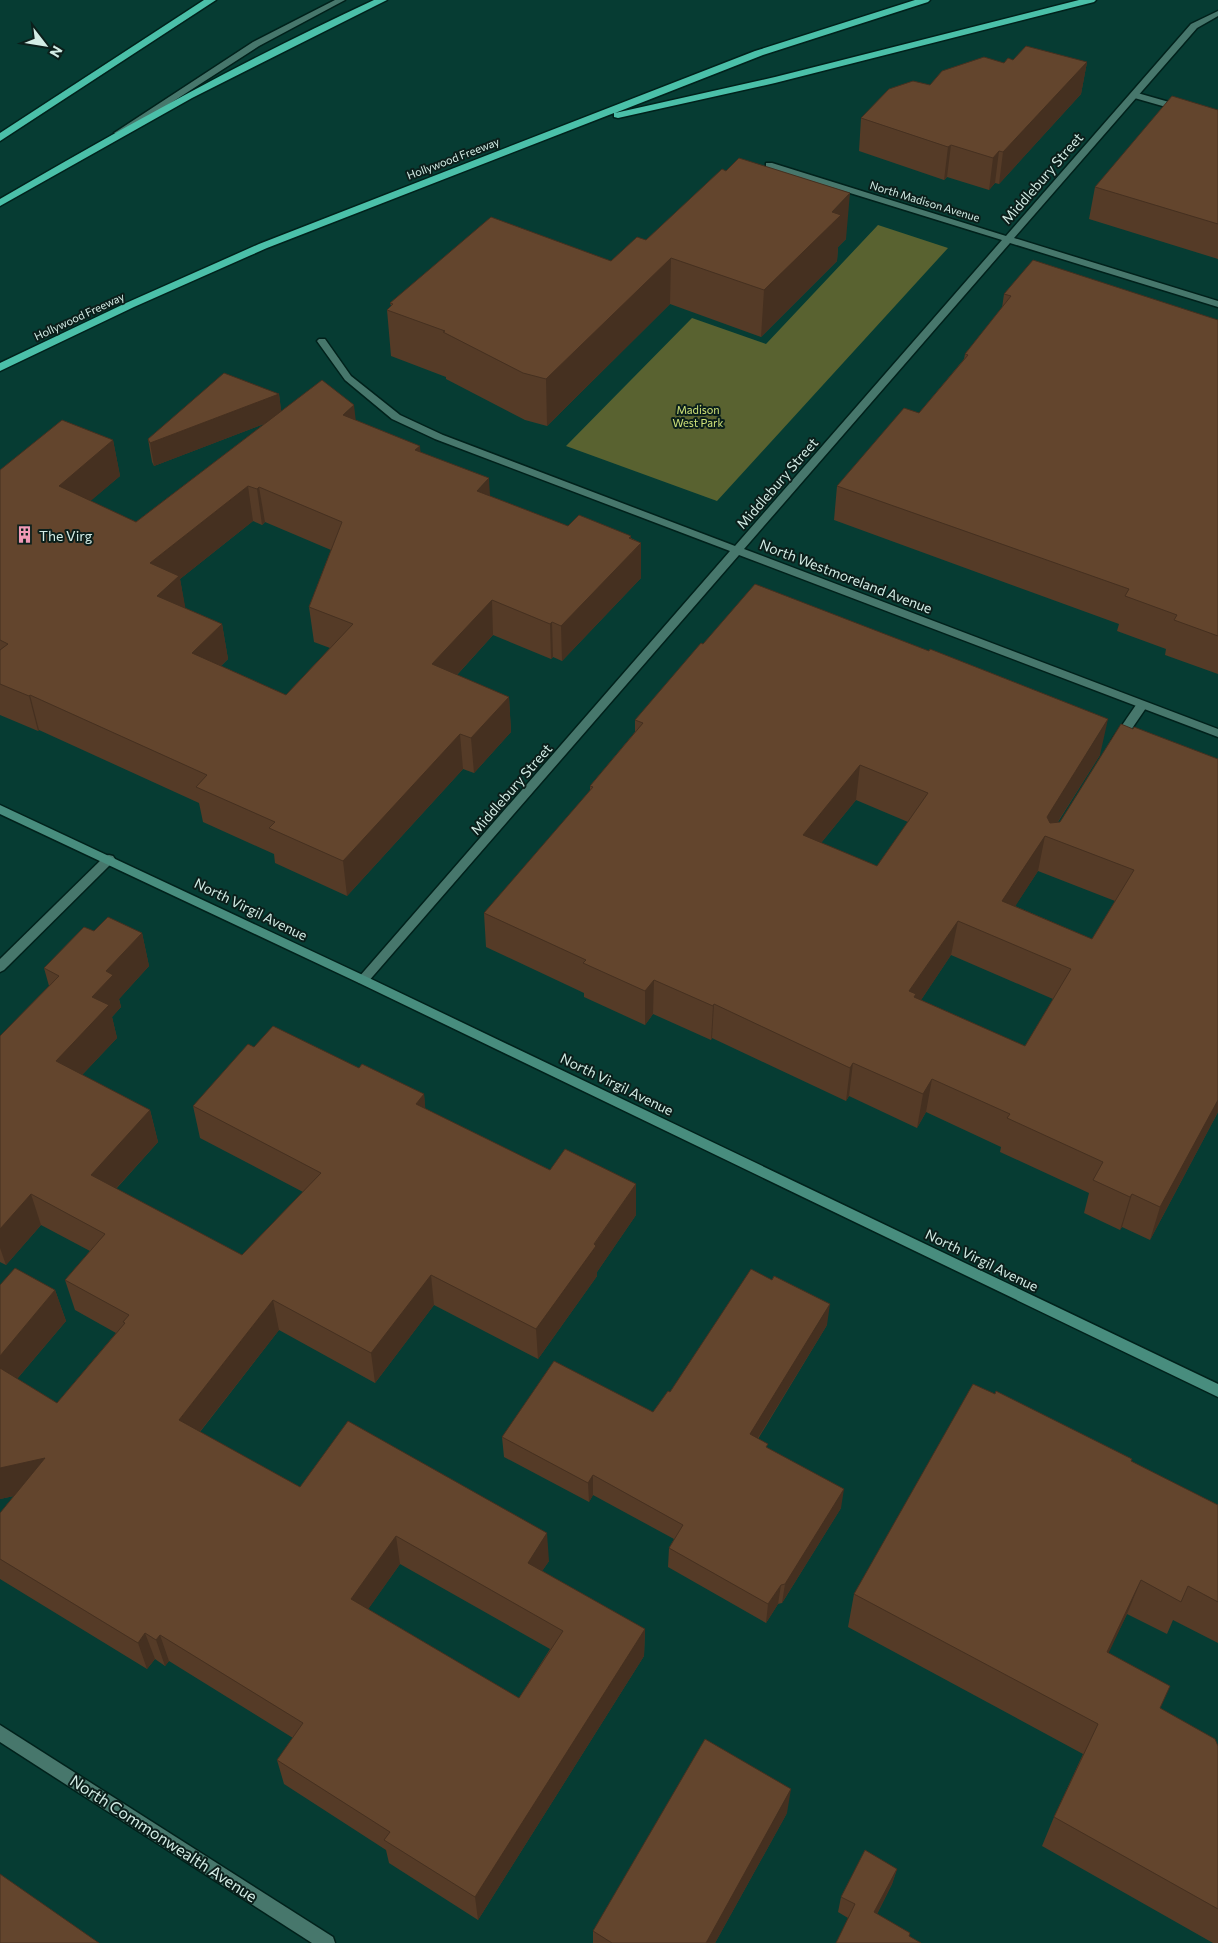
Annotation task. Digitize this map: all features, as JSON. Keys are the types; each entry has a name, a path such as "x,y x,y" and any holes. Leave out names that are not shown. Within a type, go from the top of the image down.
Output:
{"highway":[{"path":"0,138 211,0"},
{"path":"0,203 95,148 308,33 382,0"},
{"name":"Hollywood Freeway","path":"0,367 130,305 263,246 759,53 925,0"},
{"path":"568,127 775,80 1091,0"}],"main road":[{"name":"North Virgil Avenue","path":"0,809 363,980 1218,1391"}],"street":[{"path":"95,148 256,44 341,0"},
{"name":"Middlebury Street","path":"363,980 1194,26 1218,12"},
{"path":"1134,95 1187,110"},
{"name":"North Madison Avenue","path":"769,165 1218,304"},
{"name":"North Westmoreland Avenue","path":"322,341 348,378 396,417 439,437 1218,733"},
{"path":"1112,748 1142,705"},
{"path":"0,967 109,859"},
{"name":"North Commonwealth Avenue","path":"0,1733 327,1943"}],"green space":[{"name":"Madison West Park","path":"878,225 948,248 717,501 566,446 692,318 766,344"}],"building":[{"path":"1026,46 1087,62 1003,152 999,151 993,158 951,145 948,147 861,118 889,89 913,81 930,85 942,71 984,57 1004,63 1008,58 1013,60"},
{"path":"1172,96 1218,110 1218,224 1095,187"},
{"path":"739,158 850,193 832,212 841,215 764,290 671,258 546,379 523,373 443,332 445,331 387,310 393,304 390,303 491,217 611,261 637,237 646,240 722,169 726,171"},
{"path":"1033,260 1218,320 1218,636 1174,620 1177,615 1125,596 1129,589 837,486 904,408 919,413 968,355 965,354 1011,296 1004,294"},
{"path":"224,373 279,394 150,443 148,439"},
{"path":"322,380 354,405 343,415 420,446 415,450 489,478 477,491 568,526 579,515 631,536 629,538 641,543 561,626 552,622 550,624 492,600 432,664 509,697 471,738 460,734 343,861 269,828 275,822 196,787 207,775 30,695 0,684 0,650 8,644 0,640 0,470 62,420 113,440 59,486 136,522","holes":["248,486 257,489 259,487 342,522 309,607 353,624 286,695 192,653 222,624 157,596 179,576 150,563"]},
{"path":"755,584 929,651 930,649 1108,719 1047,817 1050,823 1060,822 1121,724 1133,729 1134,727 1218,759 1218,1100 1160,1207 1132,1194 1130,1197 1093,1180 1103,1162 1007,1118 1010,1114 932,1079 923,1094 853,1063 850,1068 714,1004 713,1006 654,980 645,991 583,963 586,960 484,913 593,787 590,786 643,723 635,720 701,643 703,644","holes":["860,765 928,793 877,866 803,835","1045,836 1134,870 1092,939 1002,901","958,921 1071,969 1025,1046 914,997 916,994 909,991"]},
{"path":"108,917 142,933 106,971 113,975 92,997 109,1005 56,1061 150,1110 91,1175 242,1255 321,1173 193,1106 248,1044 254,1047 273,1026 359,1068 362,1064 424,1094 416,1104 550,1170 565,1149 636,1184 594,1244 596,1246 536,1329 431,1275 371,1353 273,1300 179,1420 300,1487 348,1421 547,1533 528,1563 645,1629 475,1897 384,1840 390,1832 277,1760 303,1723 160,1635 156,1640 145,1633 138,1643 0,1559 0,1513 45,1458 0,1468 0,1368 57,1403 125,1323 123,1322 129,1315 65,1280 105,1234 31,1194 0,1229 0,1036 59,976 44,968 84,927 94,931","holes":["396,1536 563,1631 519,1698 351,1599"]},
{"path":"15,1268 55,1290 0,1356 0,1285"},
{"path":"751,1269 772,1280 774,1276 830,1304 750,1434 768,1444 766,1447 844,1489 785,1584 781,1585 768,1604 669,1548 683,1525 593,1475 588,1483 502,1437 554,1361 653,1412 668,1391 670,1392"},
{"path":"973,1384 995,1394 996,1391 1132,1459 1131,1461 1218,1505 1218,1602 1188,1586 1181,1602 1141,1580 1107,1652 1170,1686 1160,1708 1215,1739 1218,1746 1218,1909 1054,1817 1098,1724 854,1594"},
{"path":"705,1739 791,1789 706,1943 612,1943 593,1931"},
{"path":"865,1850 897,1869 874,1912 910,1933 909,1936 921,1943 836,1943 855,1904 841,1897"},
{"path":"0,1874 99,1943 0,1943"}],"place":[{"name":"The Virg","path":"25,535"}]}
